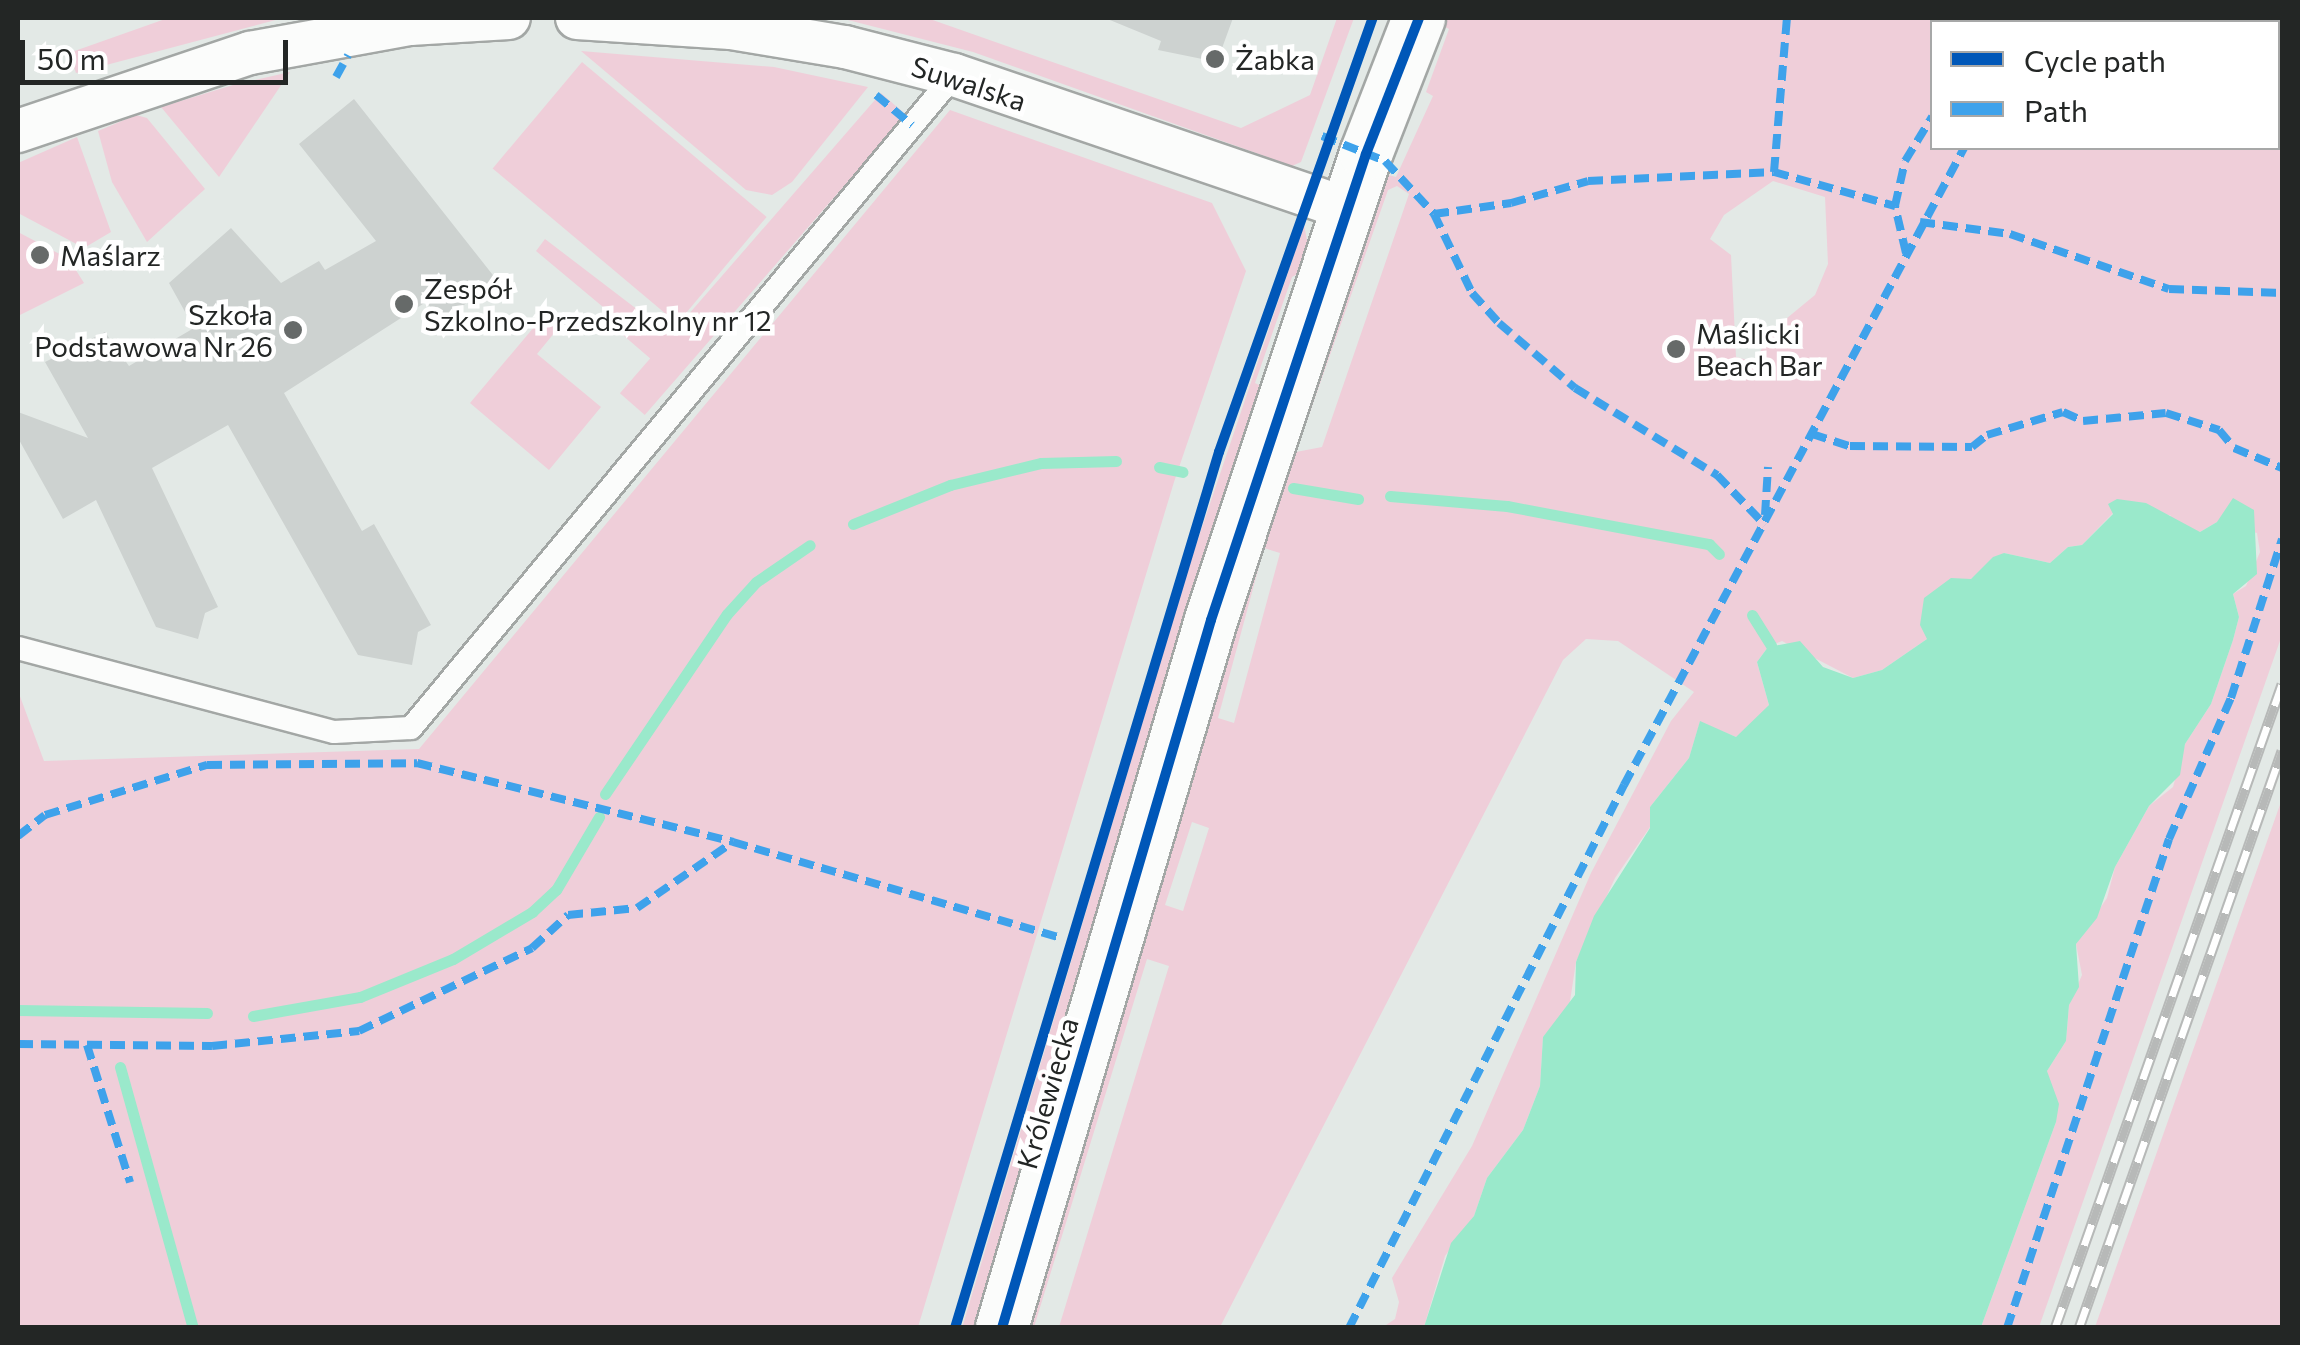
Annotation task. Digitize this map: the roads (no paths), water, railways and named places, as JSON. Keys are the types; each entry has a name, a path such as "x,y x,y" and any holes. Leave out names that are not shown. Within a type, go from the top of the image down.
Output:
{"street":[{"path":"21,121 250,53 410,24 509,18"},
{"name":"Suwalska","path":"577,18 731,28 845,47 954,76 1348,209"},
{"name":"Królewiecka","path":"1002,1328 1210,620 1348,209 1420,18"}],"lane":[{"path":"18,648 334,732 411,728 954,76"}],"waterway":[{"path":"853,524 950,485 1041,463 1116,461"},
{"path":"1159,467 1182,472"},
{"path":"1293,488 1358,499"},
{"path":"1390,496 1507,506 1709,544 1719,554"},
{"path":"605,794 727,614 756,582 810,545"},
{"path":"1752,615 1771,646"},
{"path":"253,1016 360,997 453,959 532,912 556,890 599,817"},
{"path":"18,1010 207,1013"},
{"path":"120,1067 193,1328"}],"railway":[{"path":"2055,1328 2282,684"},
{"path":"2079,1328 2282,751"}],"place":[{"name":"Żabka","path":"1215,59"},
{"name":"Maślarz","path":"40,255"},
{"name":"Zespół Szkolno-Przedszkolny nr 12","path":"404,304"},
{"name":"Szkoła Podstawowa Nr 26","path":"293,330"},
{"name":"Maślicki Beach Bar","path":"1676,349"}]}
